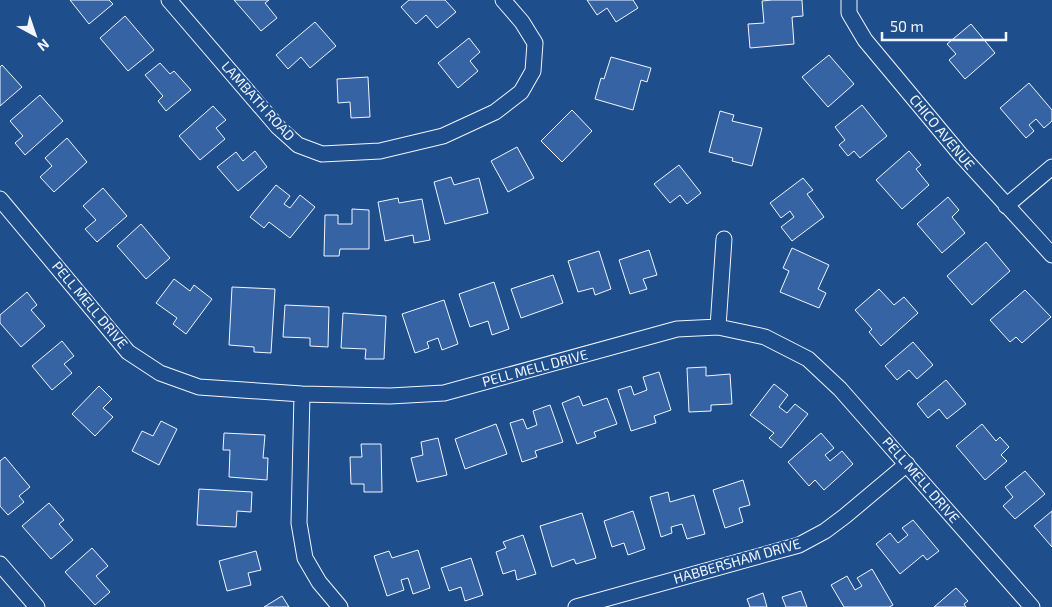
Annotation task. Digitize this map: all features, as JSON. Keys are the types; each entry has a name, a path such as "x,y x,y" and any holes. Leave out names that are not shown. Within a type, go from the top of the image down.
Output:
{"street":[{"name":"LAMBATH ROAD","path":"169,0 278,127 298,145 322,154 380,152 442,136 495,112 521,92 533,71 535,43 522,22 503,0"},
{"name":"CHICO AVENUE","path":"848,0 849,13 865,40 960,154 1052,255"},
{"path":"1006,206 1052,168"},
{"name":"PELL MELL DRIVE","path":"0,199 128,352 160,373 199,387 302,394 390,396 444,393 677,329 718,327 764,337 808,359 840,389 1032,607"},
{"path":"718,327 724,240"},
{"path":"302,394 299,523 305,558 319,582 340,607"},
{"name":"HABBERSHAM DRIVE","path":"576,607 798,545 825,531 907,464"},
{"path":"0,564 36,607"}],"building":[{"path":"70,0 109,0 113,4 89,24"},
{"path":"234,0 269,0 265,3 277,18 261,31"},
{"path":"409,0 445,0 456,12 437,28 426,15 416,24 401,7"},
{"path":"587,0 633,0 638,8 616,22 607,8 597,15"},
{"path":"802,0 803,16 792,17 794,44 750,48 748,24 764,23 762,1"},
{"path":"125,16 154,50 128,71 100,38"},
{"path":"315,22 336,46 310,68 301,57 288,69 276,55"},
{"path":"971,24 995,53 965,79 949,60 956,54 947,44"},
{"path":"469,38 480,52 470,61 478,71 458,88 438,63"},
{"path":"829,55 854,84 828,107 802,77"},
{"path":"611,57 651,68 647,82 641,80 633,110 595,99 601,78 604,79"},
{"path":"160,63 170,74 174,71 191,90 166,111 158,101 163,96 145,75"},
{"path":"2,65 22,87 0,106 0,67"},
{"path":"368,77 370,117 351,118 350,102 338,103 337,79"},
{"path":"1029,83 1052,110 1052,121 1044,128 1036,119 1029,125 1034,131 1026,138 1000,108"},
{"path":"40,95 63,121 25,155 15,143 23,136 10,121"},
{"path":"862,105 887,136 860,158 854,151 848,156 839,145 845,140 835,127"},
{"path":"213,106 226,120 216,128 225,139 200,160 179,136"},
{"path":"572,110 592,131 562,162 541,141"},
{"path":"720,111 734,115 732,121 762,128 752,166 732,161 733,158 709,152"},
{"path":"67,138 87,162 54,192 40,177 52,166 45,158"},
{"path":"517,147 534,178 508,192 491,161"},
{"path":"255,151 267,167 238,191 217,167 236,152 243,161"},
{"path":"909,151 921,165 916,169 929,185 902,209 876,180"},
{"path":"679,165 701,193 687,204 680,195 670,203 654,184"},
{"path":"451,177 454,185 479,178 488,213 445,224 434,182"},
{"path":"803,178 813,190 807,194 824,217 792,241 781,227 794,217 790,211 781,218 770,203"},
{"path":"276,185 290,196 284,204 290,208 300,195 315,207 290,238 269,222 264,228 250,217"},
{"path":"103,188 127,216 97,242 85,229 96,220 83,206"},
{"path":"948,197 959,210 952,217 965,233 942,253 917,224"},
{"path":"398,198 399,203 422,199 430,240 414,243 413,235 385,241 378,202"},
{"path":"352,209 369,210 369,249 340,249 339,256 324,256 325,215 338,215 338,224 352,224"},
{"path":"141,224 170,258 146,279 117,246"},
{"path":"986,242 1010,271 972,305 947,276"},
{"path":"792,248 829,265 818,289 826,293 819,308 780,292 789,271 783,268"},
{"path":"649,250 657,275 643,279 647,289 630,294 619,260"},
{"path":"599,251 611,289 595,295 593,288 578,292 568,261"},
{"path":"553,275 563,303 521,318 511,289"},
{"path":"174,279 190,291 194,285 212,299 186,334 173,324 177,318 156,303"},
{"path":"494,282 509,329 492,335 488,321 470,327 459,294"},
{"path":"232,287 275,289 271,353 254,352 254,347 229,345"},
{"path":"879,289 894,305 904,297 918,313 881,346 869,332 872,329 855,310"},
{"path":"1025,290 1051,317 1022,343 1016,337 1010,342 990,320"},
{"path":"27,292 37,305 31,310 45,326 21,347 0,323 0,315"},
{"path":"444,300 458,344 442,350 438,338 427,342 429,348 415,353 402,314"},
{"path":"285,305 329,307 328,347 310,346 310,338 283,337"},
{"path":"343,313 386,316 384,359 365,359 366,349 341,348"},
{"path":"62,341 74,356 64,364 72,373 52,390 32,366"},
{"path":"913,342 933,365 917,379 909,370 897,380 885,366"},
{"path":"706,367 706,376 730,374 732,404 711,405 711,411 689,412 687,368"},
{"path":"659,372 671,410 654,416 656,423 631,431 618,390 631,386 634,395 647,390 643,377"},
{"path":"946,380 966,404 947,419 939,409 928,418 917,404"},
{"path":"774,384 788,395 779,407 787,413 795,404 808,414 781,448 769,438 774,433 750,415"},
{"path":"99,386 112,399 103,408 113,417 95,436 72,414"},
{"path":"579,396 583,406 607,398 617,424 594,432 596,437 577,444 562,403"},
{"path":"550,405 563,442 535,451 537,457 522,462 510,423 523,419 527,429 537,425 533,411"},
{"path":"161,421 177,429 159,465 132,451 142,431 153,436"},
{"path":"496,424 507,454 465,469 455,439"},
{"path":"982,424 996,441 1000,437 1009,447 1001,455 1007,461 985,480 956,446"},
{"path":"224,433 265,435 263,458 268,458 267,480 229,477 230,450 223,450"},
{"path":"821,433 834,448 825,455 830,461 842,451 853,464 824,490 815,480 809,486 788,462"},
{"path":"438,438 447,475 417,482 411,458 423,455 421,442"},
{"path":"361,444 381,444 382,492 364,492 364,484 351,484 350,457 362,457"},
{"path":"5,457 30,487 19,496 24,502 8,515 0,506 0,461"},
{"path":"1025,471 1045,494 1015,519 1003,506 1013,497 1005,487"},
{"path":"743,480 750,505 739,508 743,522 725,528 713,490"},
{"path":"199,489 252,492 251,512 237,511 236,527 197,525"},
{"path":"668,492 670,502 694,495 705,534 687,539 682,524 671,527 672,533 661,537 650,497"},
{"path":"49,503 64,520 59,524 73,540 51,559 22,526"},
{"path":"633,511 645,549 628,555 624,543 612,547 604,521"},
{"path":"1052,511 1052,547 1034,526"},
{"path":"582,513 596,558 576,564 574,559 552,567 540,526"},
{"path":"913,520 939,551 927,560 923,555 900,574 876,544 890,533 898,543 908,535 902,528"},
{"path":"523,535 536,574 517,580 515,570 503,574 496,552 506,548 503,542"},
{"path":"92,548 108,566 96,576 110,592 95,605 65,572"},
{"path":"418,550 430,588 413,594 408,578 401,580 404,590 387,596 374,556 389,551 392,558"},
{"path":"256,551 261,570 248,573 251,585 227,591 219,561"},
{"path":"471,558 483,595 465,601 461,587 449,591 441,568"},
{"path":"872,569 893,605 889,607 844,607 831,585 847,576 855,590 862,586 857,578"},
{"path":"956,588 968,601 964,604 966,607 934,607"},
{"path":"801,591 807,607 786,607 782,597"},
{"path":"763,593 767,607 750,607 747,599"},
{"path":"282,596 289,607 264,607"}]}
